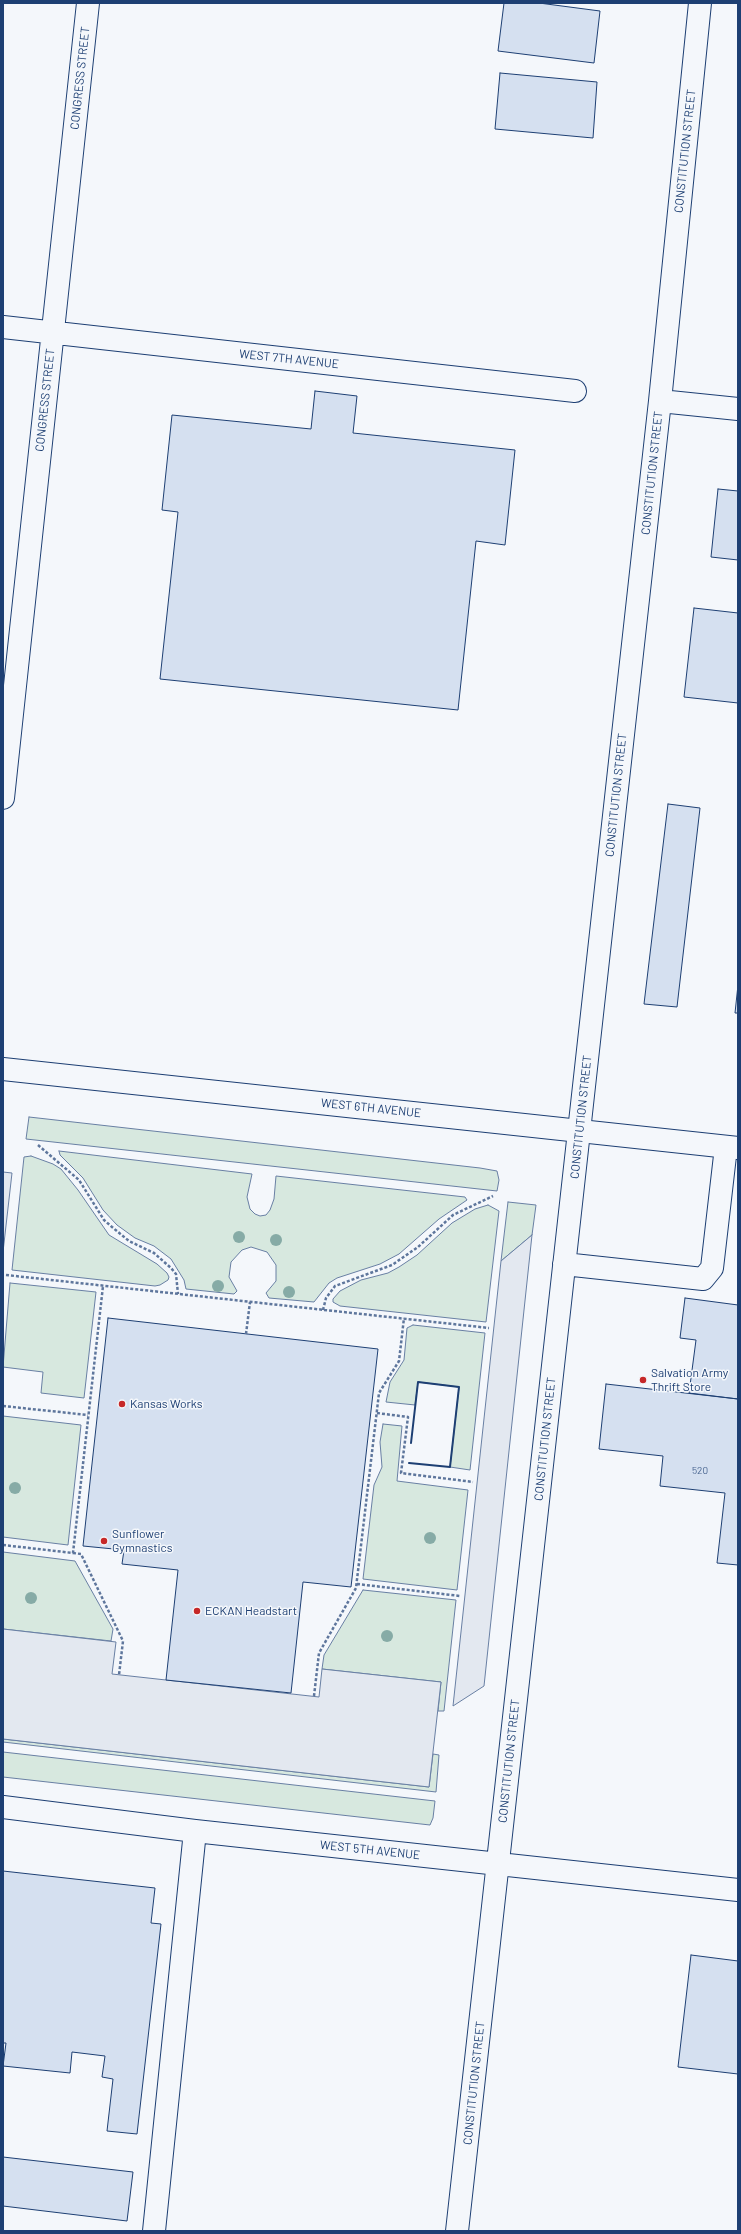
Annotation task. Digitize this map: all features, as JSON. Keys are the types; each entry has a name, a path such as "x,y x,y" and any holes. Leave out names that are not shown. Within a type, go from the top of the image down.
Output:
{"street":[{"name":"CONGRESS STREET","path":"3,798 88,3"},
{"name":"CONSTITUTION STREET","path":"457,2231 660,401 700,3"},
{"name":"WEST 7TH AVENUE","path":"3,328 575,391"},
{"path":"660,401 738,409"},
{"name":"WEST 6TH AVENUE","path":"3,1069 579,1130 732,1148"},
{"path":"564,1264 703,1279 712,1268 732,1148"},
{"name":"WEST 5TH AVENUE","path":"3,1807 195,1831 738,1890"},
{"path":"154,2231 195,1831"}],"path":[{"path":"38,1145 79,1180 104,1220 128,1241 154,1253 171,1268 176,1274 178,1294"},
{"path":"323,1310 326,1298 335,1286 392,1265 418,1247 453,1215 493,1196"},
{"path":"6,1275 489,1328"},
{"path":"73,1553 103,1286"},
{"path":"246,1334 250,1302"},
{"path":"314,1696 319,1653 357,1584 379,1393 401,1355 404,1318"},
{"path":"3,1406 88,1415"},
{"path":"377,1413 408,1417 401,1473 473,1482"},
{"path":"3,1545 81,1554 123,1641 120,1675"},
{"path":"357,1584 460,1596"}],"shaded area":[{"path":"29,1117 480,1168 497,1171 499,1180 497,1191 26,1139"},
{"path":"59,1151 252,1174 247,1197 250,1209 255,1214 260,1216 266,1215 270,1210 274,1199 276,1176 465,1197 467,1200 439,1219 399,1254 380,1264 337,1278 329,1283 314,1302 269,1298 266,1293 276,1281 276,1265 267,1252 251,1247 242,1250 231,1262 229,1277 237,1291 234,1294 186,1289 184,1280 171,1259 154,1246 135,1238 117,1225 103,1210 83,1178 60,1155"},
{"path":"31,1156 53,1164 61,1169 78,1190 109,1235 157,1264 167,1273 169,1277 168,1280 155,1286 12,1270 24,1157"},
{"path":"3,1172 12,1173 3,1252"},
{"path":"508,1202 536,1205 532,1235 501,1261"},
{"path":"488,1205 499,1211 486,1322 340,1306 333,1302 333,1299 340,1291 361,1280 388,1273 399,1267 417,1255 452,1223 475,1209"},
{"path":"532,1235 484,1686 453,1706 501,1261"},
{"path":"10,1283 96,1292 84,1398 41,1393 43,1372 3,1367"},
{"path":"413,1325 485,1333 470,1470 450,1467 459,1387 418,1382 415,1405 386,1402 390,1382 404,1360 407,1328"},
{"path":"3,1416 81,1425 68,1545 3,1537"},
{"path":"383,1424 402,1426 397,1481 468,1490 457,1590 363,1579 374,1485 382,1467 380,1442"},
{"path":"3,1552 75,1561 113,1629 111,1641 3,1629"},
{"path":"363,1590 456,1600 444,1711 438,1711 441,1682 322,1669 324,1655"},
{"path":"3,1629 116,1642 112,1674 319,1697 322,1669 441,1682 429,1787 3,1739"},
{"path":"3,1739 429,1787 433,1754 439,1755 436,1792 3,1742"},
{"path":"3,1752 435,1801 433,1818 430,1825 3,1777"}],"building":[{"path":"504,3 539,3 600,11 594,63 498,51"},
{"path":"500,73 597,82 593,138 495,129"},
{"path":"315,391 357,396 353,433 515,450 505,545 476,541 458,710 160,679 178,512 162,510 172,415 311,429"},
{"path":"718,489 738,491 738,560 711,557"},
{"path":"694,608 738,613 738,703 684,697"},
{"path":"668,804 700,808 677,1007 644,1004"},
{"path":"738,985 738,1013 735,1013"},
{"path":"685,1298 738,1305 738,1399 689,1393 696,1340 680,1338"},
{"path":"108,1318 378,1349 351,1587 303,1582 291,1693 166,1680 178,1570 122,1564 124,1550 83,1546"},
{"path":"606,1384 738,1399 738,1565 717,1563 725,1493 660,1486 663,1456 599,1449"},
{"path":"3,1871 155,1888 151,1923 161,1924 137,2134 107,2131 113,2079 102,2077 105,2056 72,2052 70,2073 3,2066 6,2043 3,2043"},
{"path":"691,1955 738,1961 738,2074 678,2067"},
{"path":"3,2157 133,2172 127,2221 3,2206"}],"wall":[{"path":"409,1463 450,1467 459,1387 418,1382 411,1443"}],"place":[{"name":"Salvation Army Thrift Store","path":"643,1380"},
{"name":"Kansas Works","path":"122,1404"},
{"name":"Sunflower Gymnastics","path":"104,1541"},
{"name":"ECKAN Headstart","path":"197,1611"}]}
